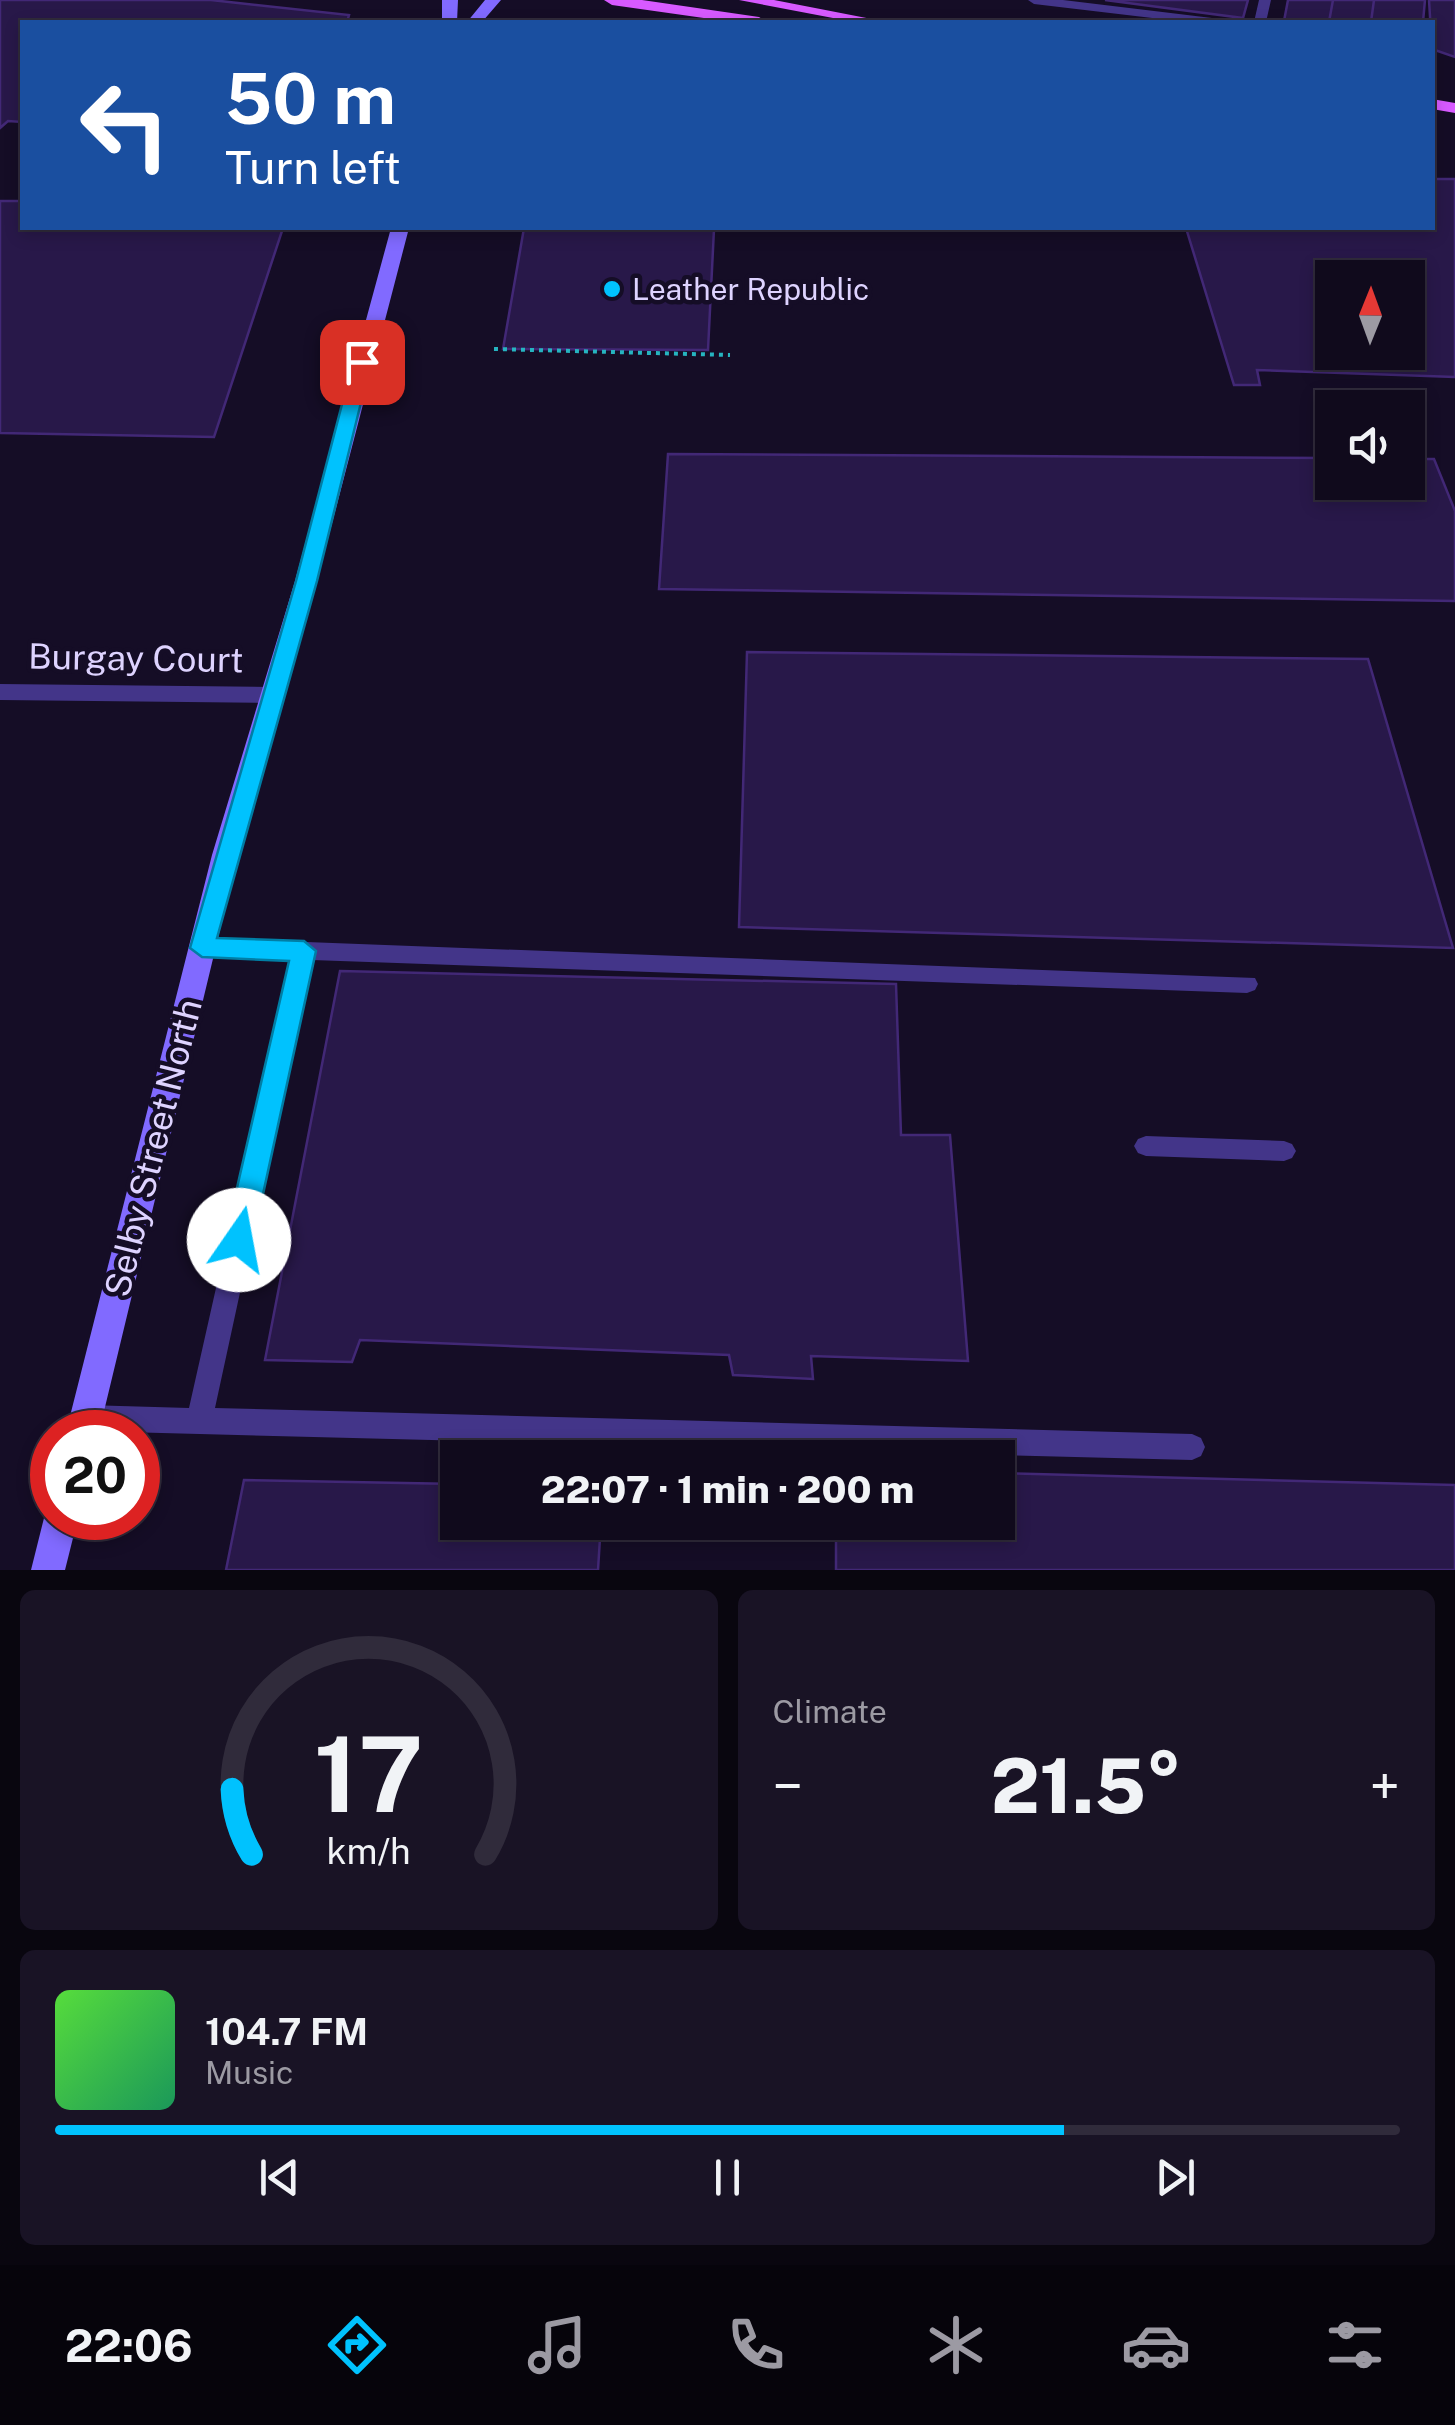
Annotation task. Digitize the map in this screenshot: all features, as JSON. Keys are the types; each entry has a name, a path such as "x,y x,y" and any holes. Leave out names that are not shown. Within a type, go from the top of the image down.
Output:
{"main road":[{"path":"476,20 492,0"},
{"path":"612,0 746,20"},
{"path":"746,0 867,20"},
{"name":"Selby Street North","path":"88,1410 202,948 399,230"},
{"path":"48,1570 56,1540"}],"street":[{"name":"Burgay Court","path":"0,692 271,694"}],"lane":[{"path":"1034,0 1196,20"},
{"path":"1093,20 1098,8"},
{"path":"202,948 1247,984"},
{"path":"199,1421 304,951"},
{"path":"1146,1146 1284,1151"},
{"path":"160,1422 1192,1447"}],"path":[{"path":"494,348 730,354"}],"building":[{"path":"0,0 211,0 349,15 348,20 20,20 20,122 8,121 0,128"},
{"path":"1105,0 1248,0 1243,18"},
{"path":"1288,0 1333,0 1329,20 1284,20"},
{"path":"1333,0 1374,0 1371,20 1329,20"},
{"path":"1374,0 1425,0 1423,20 1371,20"},
{"path":"1429,0 1455,0 1455,57 1435,50 1435,20 1430,20"},
{"path":"1435,179 1455,179 1455,377 1257,370 1260,385 1234,385 1187,230 1435,230"},
{"path":"0,201 20,201 20,230 282,230 214,437 0,433"},
{"name":"Leather Republic","path":"524,230 714,230 708,350 503,349"},
{"path":"668,454 1315,458 1315,500 1425,500 1425,459 1434,459 1455,511 1455,601 659,589"},
{"path":"747,652 1368,659 1453,948 739,927"},
{"path":"340,971 896,984 901,1135 950,1135 968,1361 811,1356 813,1379 733,1375 729,1355 360,1340 352,1362 265,1360"},
{"path":"1015,1473 1455,1485 1455,1570 836,1570 836,1540 1015,1540"},
{"path":"244,1480 440,1484 440,1540 600,1540 598,1570 226,1570"}],"place":[{"name":"Leather Republic","path":"612,289"}],"route":[{"path":"239,1240 304,951 202,948 306,581 362,362"}]}
